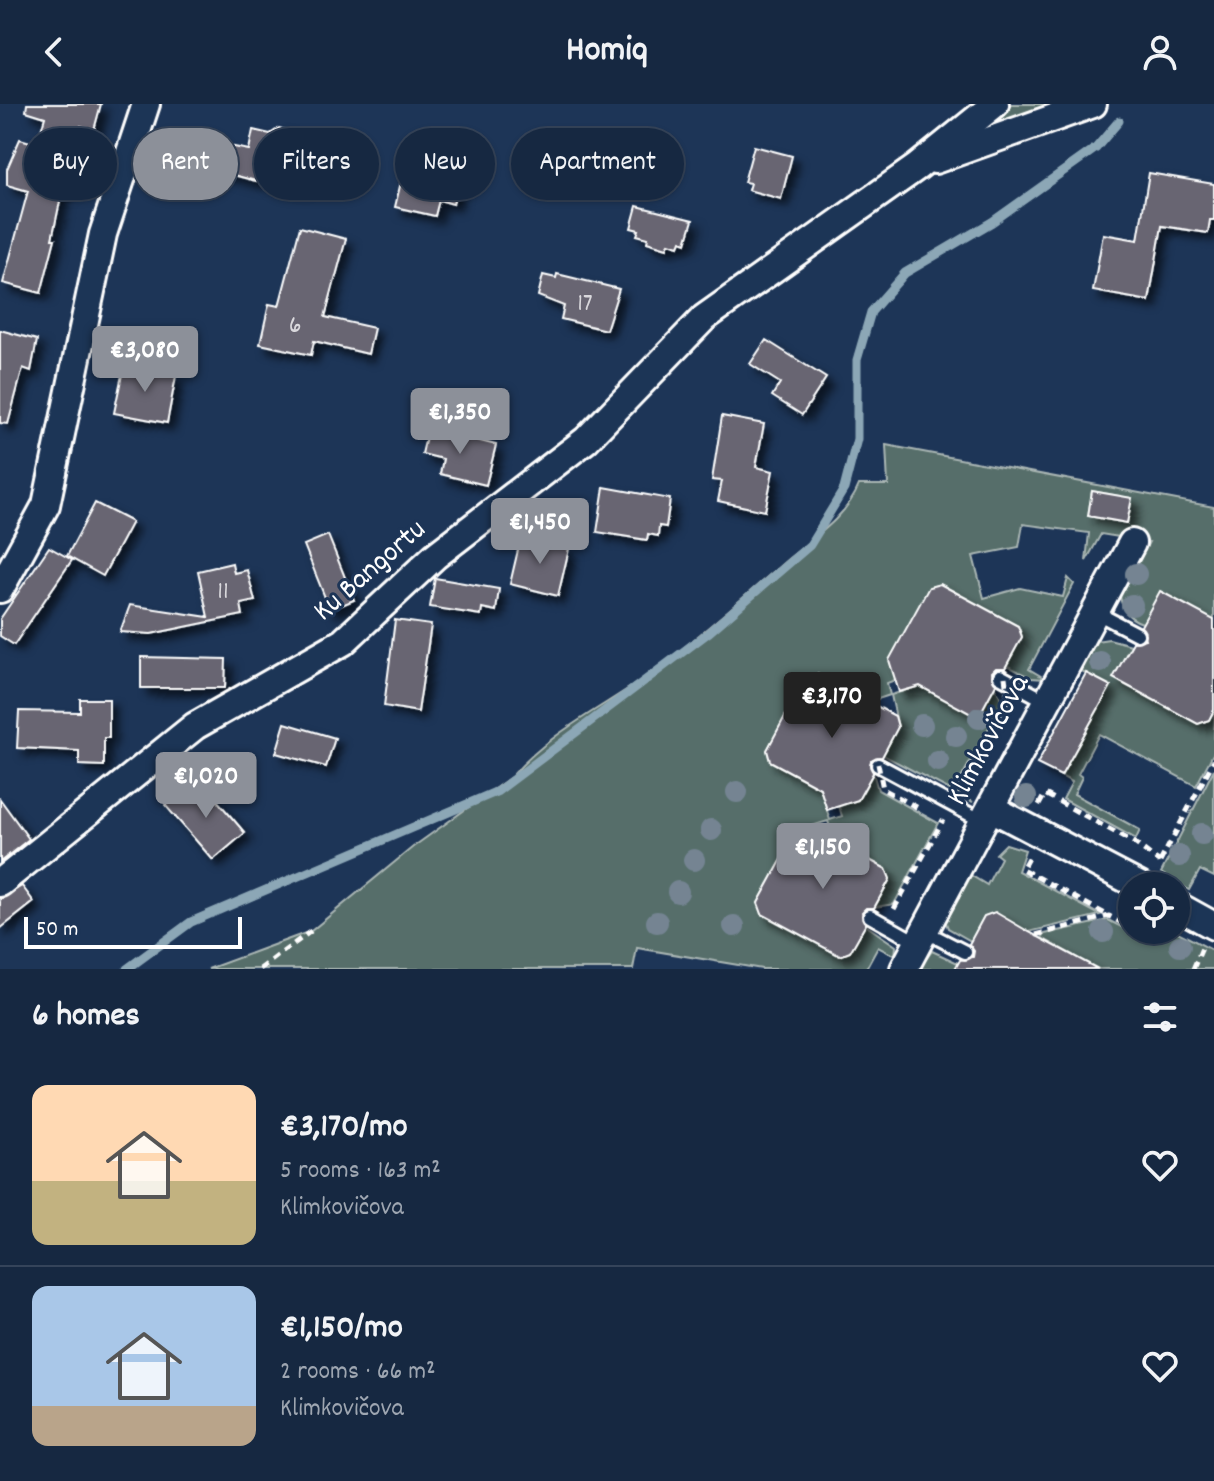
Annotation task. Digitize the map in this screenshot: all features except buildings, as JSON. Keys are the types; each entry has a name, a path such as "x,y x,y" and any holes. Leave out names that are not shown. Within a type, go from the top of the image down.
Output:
{"street":[{"path":"0,589 46,505 103,234 146,104"},
{"name":"Ku Bangortu","path":"0,883 195,726 343,642 435,556 586,440 704,318 917,167 995,104"},
{"name":"Ku Bangortu","path":"917,167 1093,104"},
{"name":"Klimkovičova","path":"904,969 1132,543"},
{"path":"987,815 1124,872"},
{"path":"1190,917 1209,934"}],"lane":[{"path":"1095,612 1137,634"},
{"path":"1003,676 1048,702"},
{"path":"878,764 987,815"},
{"path":"870,916 965,952"}],"path":[{"path":"1003,676 1008,699"},
{"path":"1151,872 1214,760"},
{"path":"878,764 883,789 944,818 895,908"},
{"path":"1029,850 1022,869 1118,921"},
{"path":"1036,935 1109,916"},
{"path":"260,969 311,931"},
{"path":"1193,969 1209,934"}],"green space":[{"path":"1008,104 1074,104 937,154"},
{"path":"886,445 1214,507 1214,620 1158,625 1133,619 1124,610 1120,596 1149,542 1101,534 1086,561 1089,533 1023,524 1019,547 973,556 984,598 1020,588 1063,597 1068,578 1074,584 1029,669 1046,679 1031,678 1006,665 1022,637 1018,626 940,584 929,587 895,680 887,683 890,695 869,702 806,678 767,750 770,761 820,788 830,820 842,816 836,797 848,803 858,800 873,773 878,790 938,823 894,904 875,907 890,880 886,869 834,840 828,821 798,830 758,903 840,955 850,952 865,925 896,946 895,956 878,947 866,969 762,969 637,948 633,969 208,969 311,931 413,847 512,776 545,744 640,681 691,642 829,525 847,507 859,485 888,485","holes":["1092,491 1131,498 1127,523 1088,516"]},
{"path":"1109,639 1131,645 1117,671 1120,682 1198,724 1208,720 1214,710 1214,752 1196,786 1099,734 1078,774 1082,777 1074,794 1140,830 1136,839 1063,799 1072,782 1061,776 1110,686 1080,670 1096,641"},
{"path":"920,686 971,714 982,710 995,687 1003,702 954,791 973,802 883,755 898,727 891,695"},
{"path":"1214,769 1214,877 1200,870 1190,888 1190,872 1162,872"},
{"path":"1006,844 1025,850 1018,871 1100,915 1029,932 995,913 984,916 971,941 948,928 945,920 970,875 987,885 1001,858 996,854"},
{"path":"1108,920 1118,925 1118,944 1190,944 1190,938 1214,951 1214,969 1074,969 1073,955 1042,938 1045,934"},
{"path":"932,951 958,963 955,969 919,969"}],"waterway":[{"path":"127,969 191,922 498,791 708,633 810,545 844,489 857,439 857,360 871,312 905,273 992,222 1096,148 1119,121"}]}
